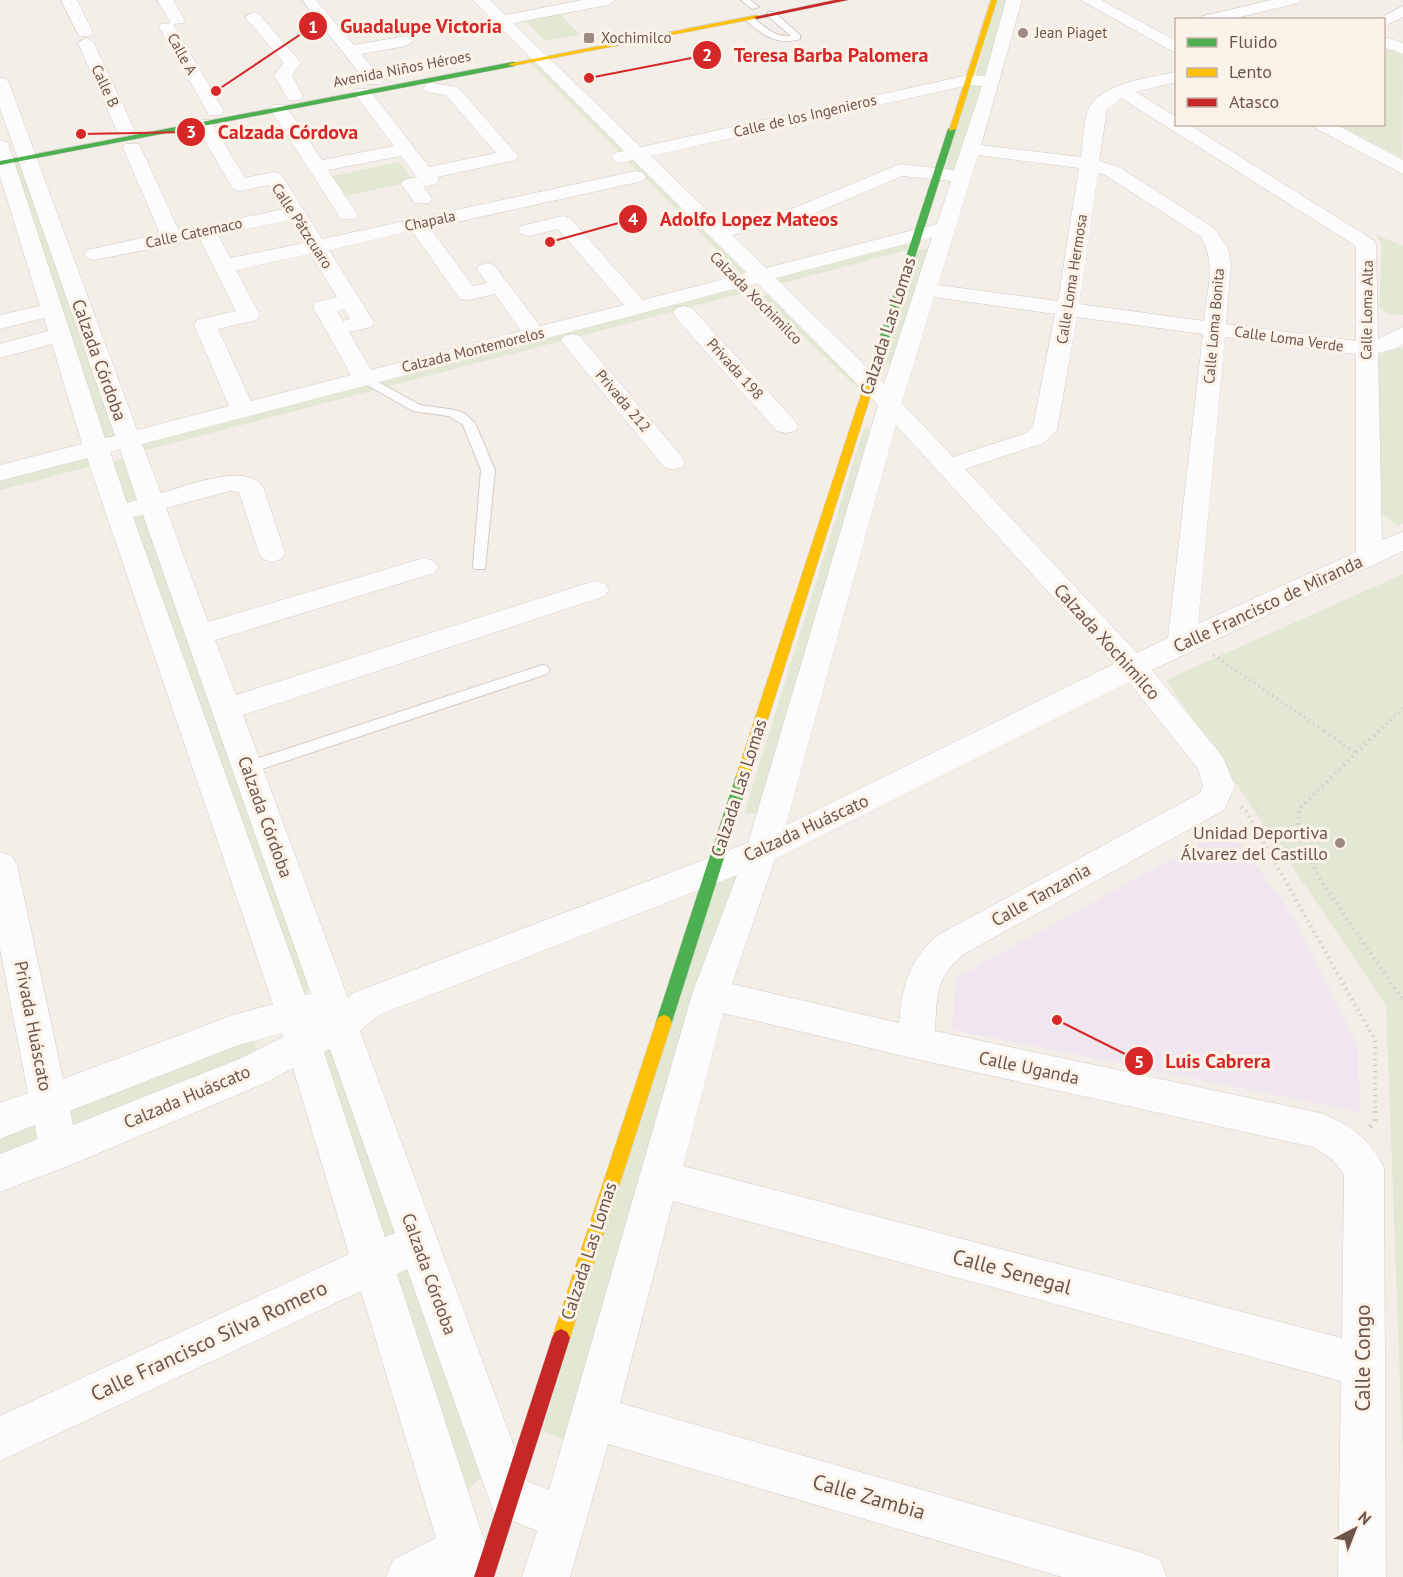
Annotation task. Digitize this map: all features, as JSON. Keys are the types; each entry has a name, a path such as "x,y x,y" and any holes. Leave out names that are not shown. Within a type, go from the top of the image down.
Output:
{"street":[{"name":"Calle B","path":"69,0 125,129"},
{"name":"Calle A","path":"165,0 172,24 209,118"},
{"path":"483,23 608,0"},
{"name":"Avenida Niños Héroes","path":"8,155 125,129 279,109 368,87 793,0"},
{"name":"Avenida Niños Héroes","path":"750,9 771,14 845,0"},
{"name":"Calzada Las Lomas","path":"870,382 957,167 981,80 994,0"},
{"name":"Calzada Las Lomas","path":"957,167 981,80 1014,0"},
{"path":"1089,0 1175,46"},
{"path":"1227,17 1293,0"},
{"path":"309,1 350,51 368,87 406,149 429,180 411,184 422,199"},
{"name":"Calzada Xochimilco","path":"475,4 501,20 527,56"},
{"name":"Calzada Xochimilco","path":"475,4 483,23 527,56 627,156 718,232 757,285"},
{"path":"1385,20 1403,11"},
{"path":"253,17 293,63 283,75 294,96"},
{"path":"1153,33 1175,27"},
{"path":"350,51 406,41"},
{"path":"1385,43 1403,49"},
{"name":"Calle Loma Hermosa","path":"946,467 1043,433 1047,426 1067,310 1098,108 1103,100 1122,91 1175,77"},
{"name":"Calle de los Ingenieros","path":"627,156 981,80"},
{"name":"Calzada Córdoba","path":"0,83 8,155 54,274 130,448 247,768 346,1011 418,1243 510,1497"},
{"name":"Avenida Niños Héroes","path":"8,155 209,118 294,96 368,87"},
{"path":"424,174 470,155 495,140 452,91 432,88"},
{"name":"Calle Loma Alta","path":"1122,91 1175,124"},
{"path":"279,109 348,215"},
{"name":"Calle Pátzcuaro","path":"209,118 240,185 274,178 350,301 324,307 364,378"},
{"name":"Calle Loma Alta","path":"1178,126 1364,242 1368,250 1366,349 1369,557"},
{"path":"1325,126 1403,168"},
{"path":"132,148 168,229"},
{"path":"317,167 406,149"},
{"path":"470,155 478,187 528,230 560,243 638,308"},
{"name":"Calzada Xochimilco","path":"627,156 636,177 870,382 888,414"},
{"name":"Calle Loma Bonita","path":"718,232 801,212 900,170 1090,164 1126,177 1201,228 1215,243 1221,264 1182,643"},
{"name":"Chapala","path":"224,266 636,177"},
{"name":"Calle Catemaco","path":"94,254 168,229 200,232 295,213"},
{"path":"528,230 563,222 560,243"},
{"path":"417,224 454,276 486,268 535,334"},
{"path":"200,232 224,266 249,315 205,325 243,410"},
{"name":"Calzada Las Lomas","path":"546,1577 594,1418 710,994 762,851 926,290 929,240"},
{"name":"Calzada Montemorelos","path":"0,473 98,456 282,408 387,389 484,356 535,334 638,308 757,285 929,240"},
{"name":"Calzada Córdoba","path":"54,274 56,323 98,456 298,1029 473,1567"},
{"name":"Calzada Montemorelos","path":"130,448 243,410 282,408 364,378 572,341 684,313 757,285"},
{"name":"Calle Loma Verde","path":"926,290 1366,349"},
{"name":"Privada 198","path":"684,313 786,426"},
{"path":"0,322 56,323"},
{"path":"0,351 56,323"},
{"path":"1366,349 1387,344 1403,334"},
{"name":"Privada 212","path":"572,341 673,462"},
{"name":"Calzada Xochimilco","path":"847,389 888,414 946,467 1134,668 1212,765 1218,786"},
{"name":"Calzada Las Lomas","path":"473,1567 510,1497 712,870 888,414"},
{"name":"Calzada Montemorelos","path":"0,491 98,456"},
{"path":"118,512 151,506 229,483 246,484 250,487 272,553"},
{"name":"Calle Francisco de Miranda","path":"1134,668 1182,643 1403,541"},
{"path":"198,635 424,567"},
{"path":"225,710 595,590"},
{"path":"176,677 209,666"},
{"name":"Calzada Huáscato","path":"0,1121 233,1031 298,1029 762,851 1134,668"},
{"name":"Calle Tanzania","path":"916,1043 923,977 934,957 952,944 1213,801 1218,786"},
{"name":"Privada Huáscato","path":"0,865 59,1151"},
{"name":"Calle Uganda","path":"710,994 916,1043 1320,1131 1346,1146"},
{"name":"Calzada Huáscato","path":"0,1173 252,1071 298,1029"},
{"name":"Calle Congo","path":"1346,1146 1364,1168 1362,1577"},
{"name":"Calle Senegal","path":"660,1179 1364,1365"},
{"name":"Calle Francisco Silva Romero","path":"0,1439 418,1243"},
{"name":"Calle Zambia","path":"594,1418 1143,1577"},
{"path":"510,1497 564,1519"},
{"path":"410,1577 473,1567"}],"lane":[{"path":"750,9 776,39 797,37 771,14"},
{"path":"364,378 417,408 451,413 469,423 488,470 480,566"},
{"path":"247,768 542,670"}],"path":[{"path":"1182,643 1207,652 1356,753"},
{"path":"1403,708 1299,809 1298,833 1319,879 1403,1000"},
{"path":"1218,786 1246,811 1375,1040 1375,1122 1346,1146"}],"shaded area":[{"path":"1228,828 1293,916 1358,1046 1360,1112 952,1030 956,978"}],"green space":[{"path":"996,0 1011,0 993,78 975,77"},
{"path":"556,10 580,35 545,41 521,16"},
{"path":"1385,48 1403,55 1402,158 1340,126 1385,126"},
{"path":"540,59 756,270 740,273 530,63"},
{"path":"969,80 987,81 963,174 944,173"},
{"path":"27,160 127,440 96,448 11,161"},
{"path":"399,162 414,181 346,196 332,176"},
{"path":"1376,235 1403,246 1403,315 1388,314 1379,307 1382,245"},
{"path":"910,240 907,250 772,286 767,274"},
{"path":"933,247 895,366 883,362 912,252"},
{"path":"734,285 743,293 143,451 139,440"},
{"path":"772,294 870,382 860,390 761,296"},
{"path":"1403,347 1403,523 1398,526 1376,509 1378,355"},
{"path":"864,428 878,430 764,813 744,814"},
{"path":"96,448 101,464 133,456 318,986 297,997 100,464 0,490 0,473"},
{"name":"Unidad Deportiva Álvarez del Castillo","path":"1403,574 1403,1464 1386,1005 1166,680"},
{"path":"751,856 576,1445 542,1431 712,870"},
{"path":"343,1032 486,1473 463,1494 318,1046"},
{"path":"253,1036 258,1059 0,1157 0,1131"}],"traffic: fast":[{"path":"0,163 512,64"},
{"path":"870,382 952,129"},
{"path":"664,1022 743,776"}],"traffic: slow":[{"path":"952,129 994,0"},
{"path":"512,64 757,17"},
{"path":"743,776 870,382"},
{"path":"561,1338 664,1022"}],"traffic: jam":[{"path":"757,17 845,0"},
{"path":"484,1577 561,1338"}],"place":[{"name":"Jean Piaget","path":"1023,33"},
{"name":"Xochimilco","path":"589,38"},
{"name":"Teresa Barba Palomera","path":"589,78"},
{"name":"Guadalupe Victoria","path":"216,91"},
{"name":"Calzada Córdova","path":"81,134"},
{"name":"Adolfo Lopez Mateos","path":"550,242"},
{"name":"Unidad Deportiva Álvarez del Castillo","path":"1340,843"},
{"name":"Luis Cabrera","path":"1057,1020"}]}
